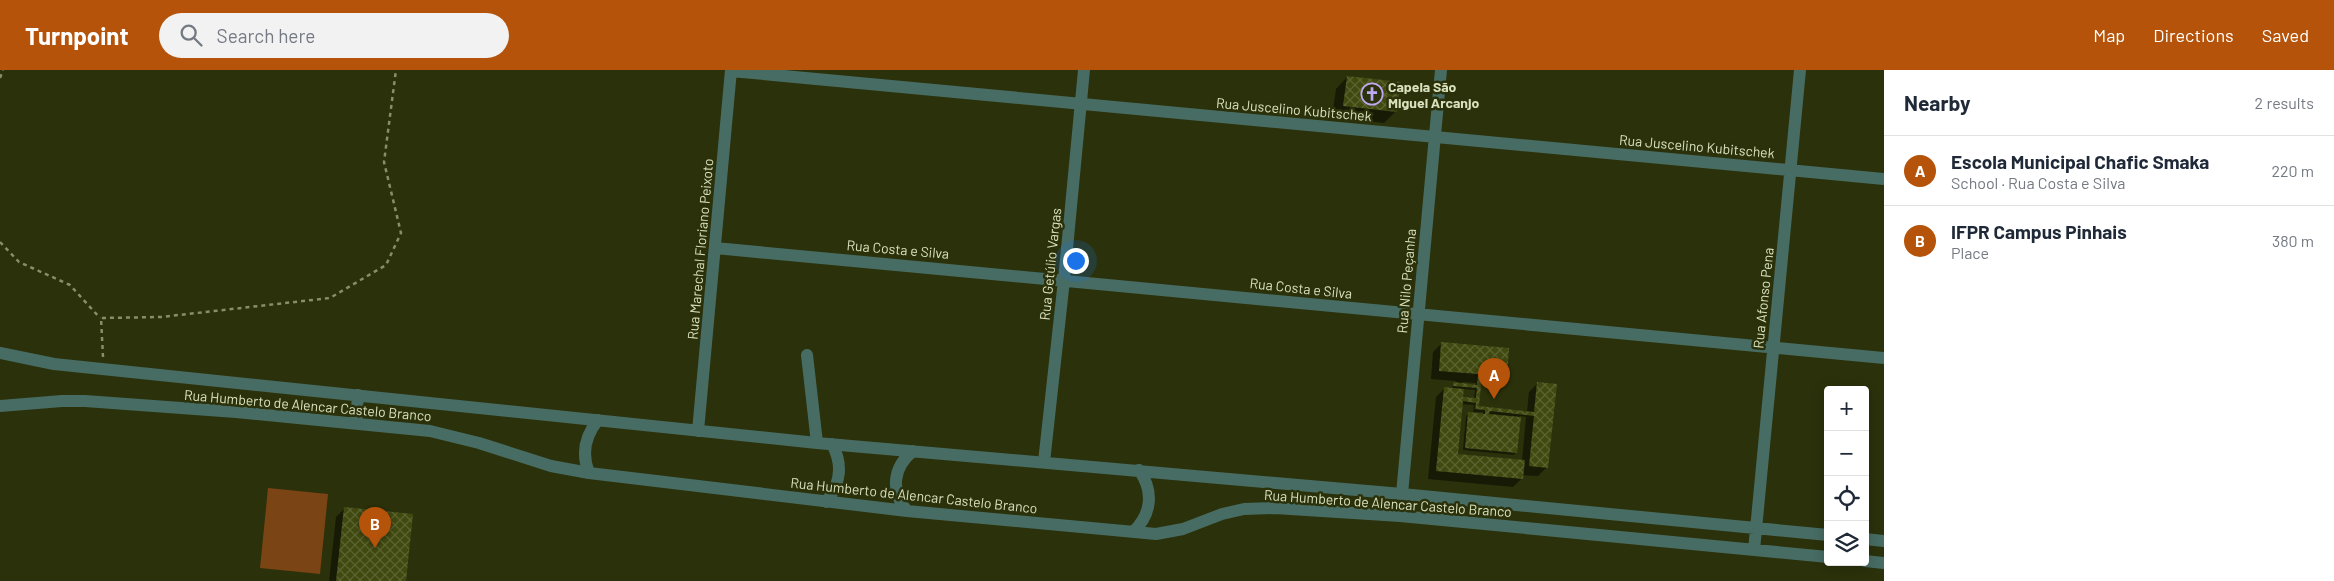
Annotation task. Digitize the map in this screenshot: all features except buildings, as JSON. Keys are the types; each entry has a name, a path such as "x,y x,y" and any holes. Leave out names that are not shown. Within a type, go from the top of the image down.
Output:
{"street":[{"name":"Rua Getúlio Vargas","path":"1044,462 1084,70"},
{"name":"Rua Nilo Peçanha","path":"1402,494 1441,70"},
{"name":"Rua Afonso Pena","path":"1754,550 1800,70"},
{"name":"Rua Juscelino Kubitschek","path":"731,71 1884,179"},
{"name":"Rua Marechal Floriano Peixoto","path":"698,431 731,71"},
{"name":"Rua Costa e Silva","path":"715,248 1884,358"},
{"name":"Rua Humberto de Alencar Castelo Branco","path":"0,353 54,364 698,431 1402,494 1824,535"},
{"path":"807,356 817,442"},
{"path":"356,423 358,395"},
{"name":"Rua Humberto de Alencar Castelo Branco","path":"0,406 85,401 356,423 430,431 479,443 551,466 589,473 907,511 1133,532 1167,533 1222,514 1244,509 1275,508 1400,516 1824,557"},
{"path":"589,473 584,459 585,444 588,435 598,420"},
{"path":"826,502 835,488 839,473 838,458 832,444"},
{"path":"907,511 898,497 895,480 899,467 913,451"},
{"path":"1133,532 1144,520 1150,498 1147,484 1139,470"},
{"path":"1869,539 1884,541"},
{"path":"1869,561 1884,563"}],"path":[{"path":"0,78 3,70"},
{"path":"100,318 161,317 330,298 386,265 402,234 384,162 396,70"},
{"path":"0,242 19,262 70,285 100,318 104,368"}],"shaded area":[{"path":"268,488 328,494 320,574 260,568"}],"place":[{"name":"Capela São Miguel Arcanjo","path":"1372,94"},
{"name":"Escola Municipal Chafic Smaka","path":"1494,399"},
{"name":"IFPR Campus Pinhais","path":"375,548"}]}
